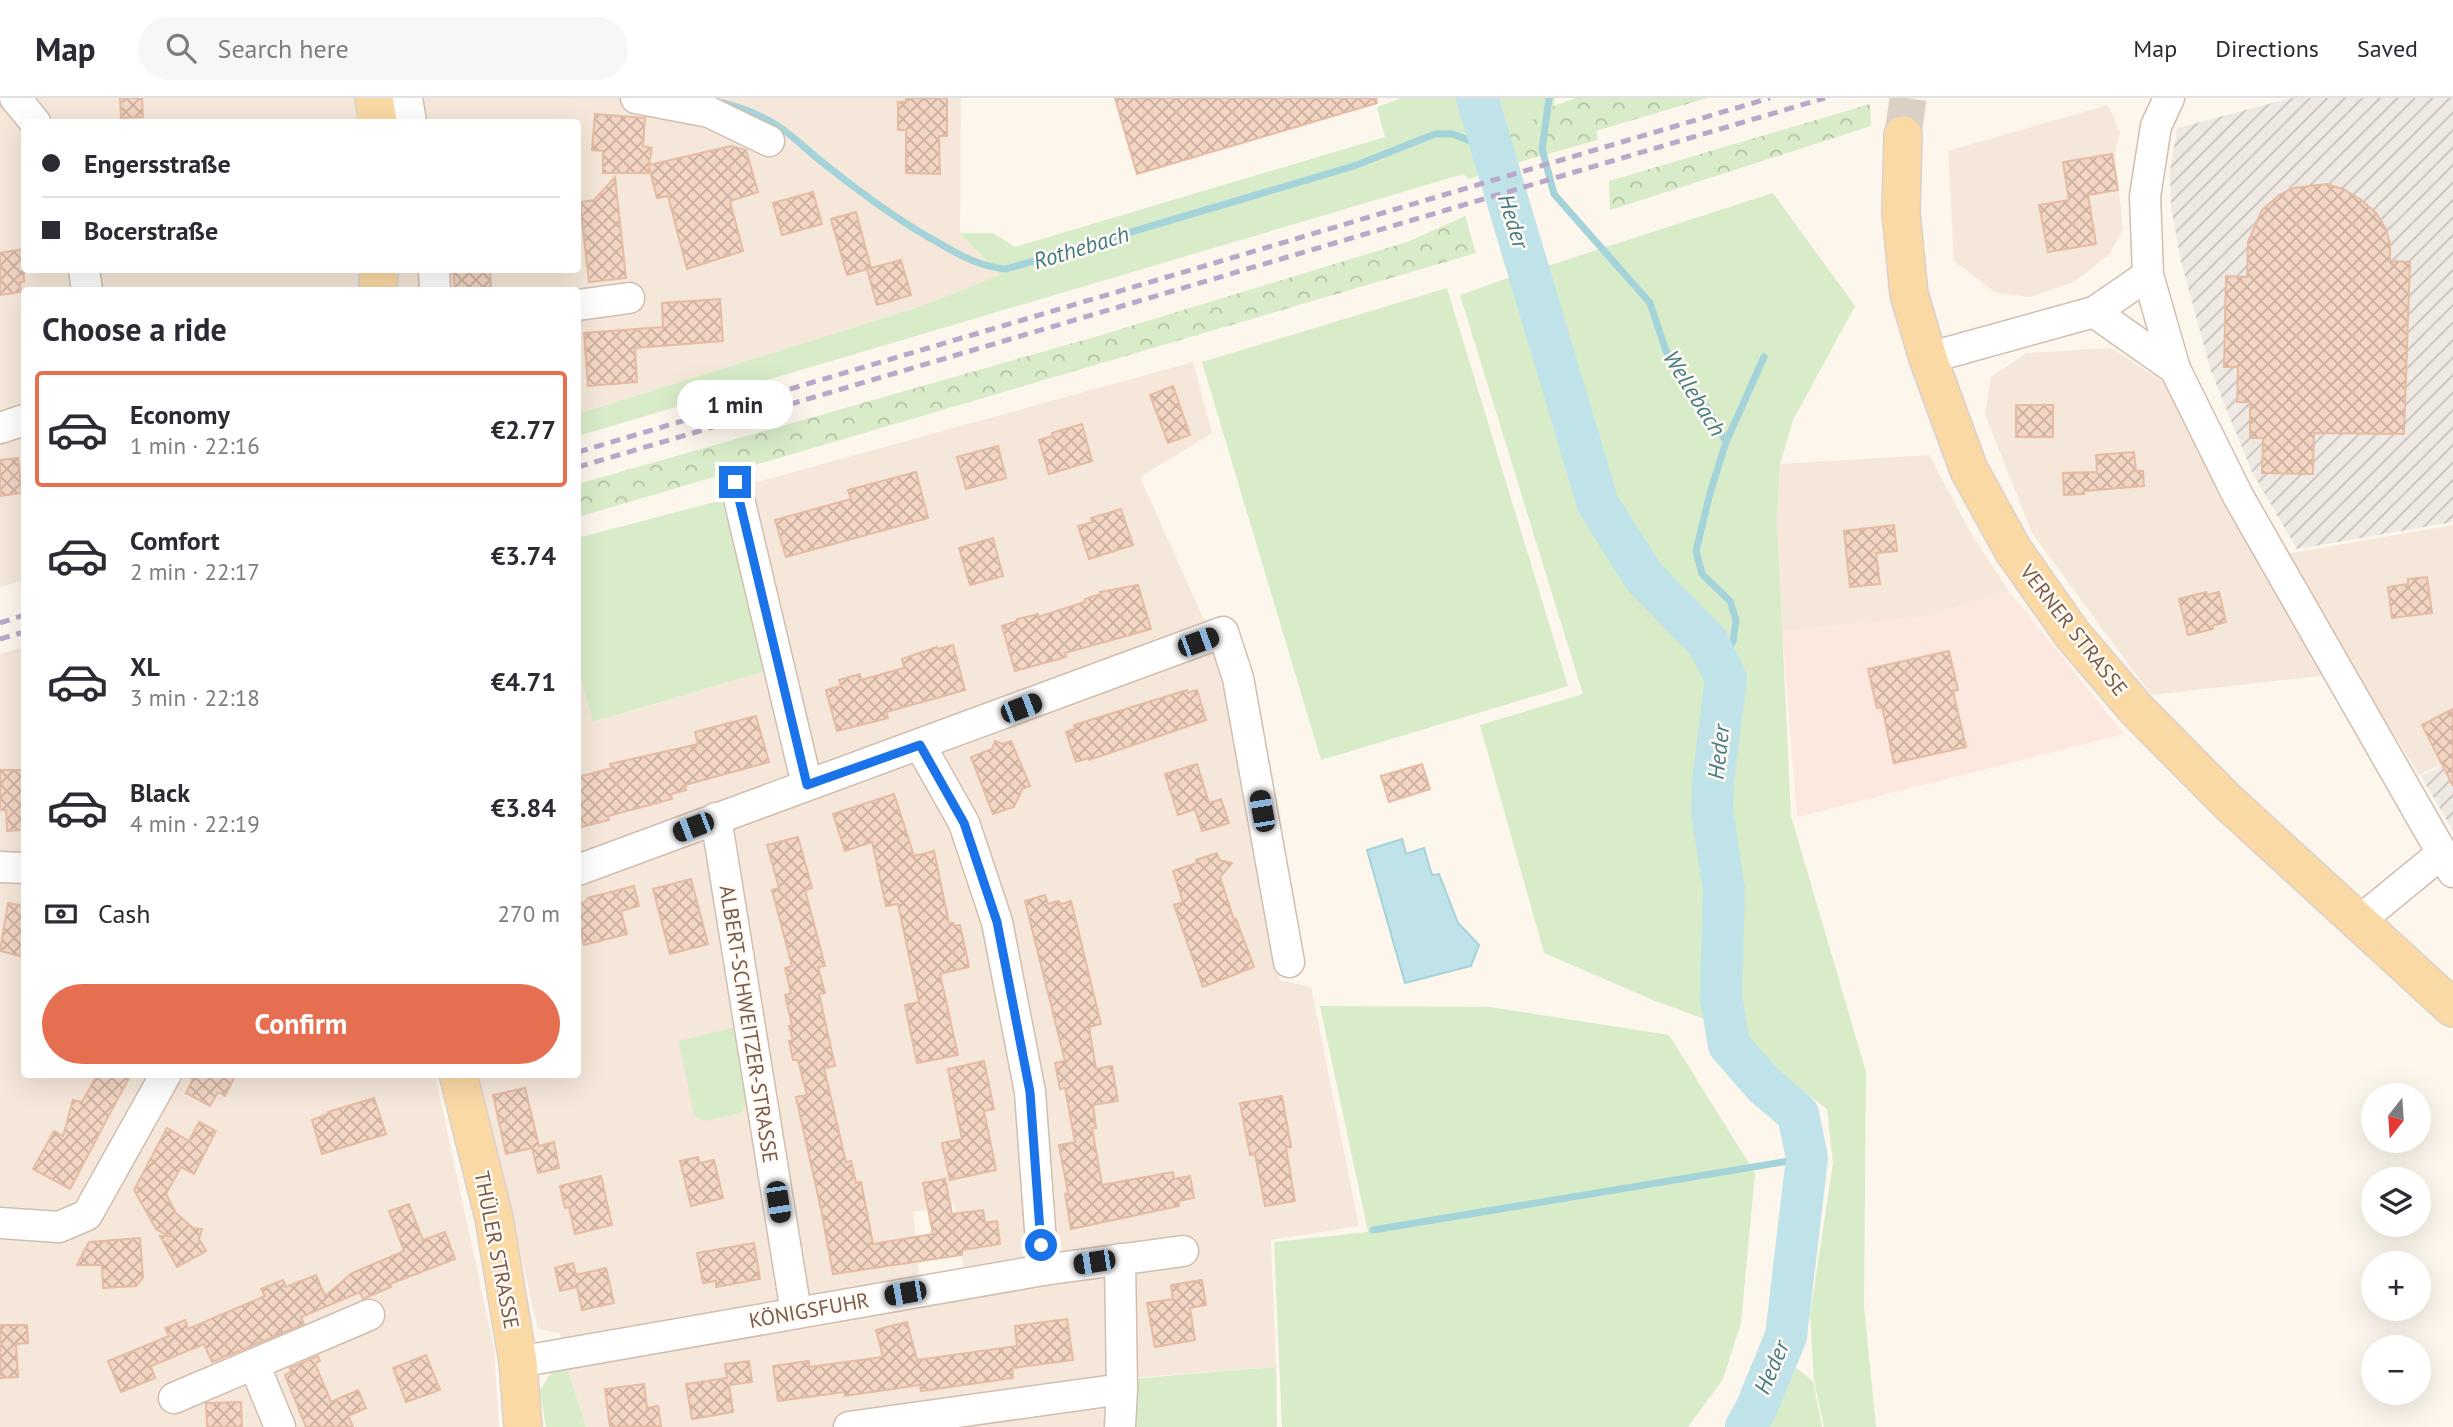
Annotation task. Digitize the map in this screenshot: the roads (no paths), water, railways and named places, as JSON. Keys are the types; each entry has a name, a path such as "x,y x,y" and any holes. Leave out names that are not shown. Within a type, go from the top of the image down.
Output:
{"main road":[{"path":"374,98 377,119"},
{"name":"VERNER STRASSE","path":"1903,135 1901,213 1909,294 1928,358 1969,470 2013,550 2072,634 2136,709 2227,801 2453,1009"},
{"name":"THÜLER STRASSE","path":"459,1078 494,1217 518,1362 523,1427"}],"street":[{"path":"15,98 32,119"},
{"path":"407,98 410,119"},
{"path":"636,98 709,112 769,141"},
{"path":"2169,98 2156,126 2145,196 2147,275 2175,369 2238,496 2447,863 2358,922"},
{"path":"1928,358 2094,312 2147,275"},
{"path":"581,304 629,298"},
{"path":"2094,312 2175,369"},
{"path":"0,428 21,421"},
{"path":"735,482 807,785"},
{"path":"581,869 1223,632 1238,678 1289,962"},
{"path":"920,745 964,823 997,922 1030,1092 1043,1270"},
{"name":"ALBERT-SCHWEITZER-STRASSE","path":"716,818 796,1312"},
{"path":"0,867 21,868"},
{"path":"0,1223 59,1227 87,1215 164,1078"},
{"name":"KÖNIGSFUHR","path":"518,1362 1043,1270 1183,1251"},
{"path":"1120,1259 1120,1427"},
{"path":"174,1398 369,1315"},
{"path":"254,1364 280,1427"},
{"path":"849,1427 937,1421 1122,1389"}],"water":[{"path":"1402,839 1406,854 1424,848 1432,875 1439,874 1458,923 1479,945 1471,966 1405,983 1367,850"}],"waterway":[{"name":"Heder","path":"1477,98 1598,504 1644,577 1707,641 1726,678 1712,810 1724,890 1721,997 1729,1045 1764,1085 1798,1114 1807,1158 1786,1336 1746,1427"},
{"name":"Wellebach","path":"1549,98 1542,149 1554,194 1650,303 1666,351 1708,409 1726,442 1696,551 1702,574 1730,601 1736,620 1733,641 1720,665"},
{"name":"Rothebach","path":"723,103 775,125 869,198 923,234 970,260 1006,269 1354,166 1435,134 1453,134 1492,150"},
{"path":"1726,442 1764,357"},
{"path":"1373,1230 1807,1158"}],"tunnel":[{"path":"1903,135 1908,98"}],"railway":[{"path":"581,451 1770,98"},
{"path":"581,466 1825,98"},
{"path":"0,623 21,616"},
{"path":"0,639 21,633"}]}
